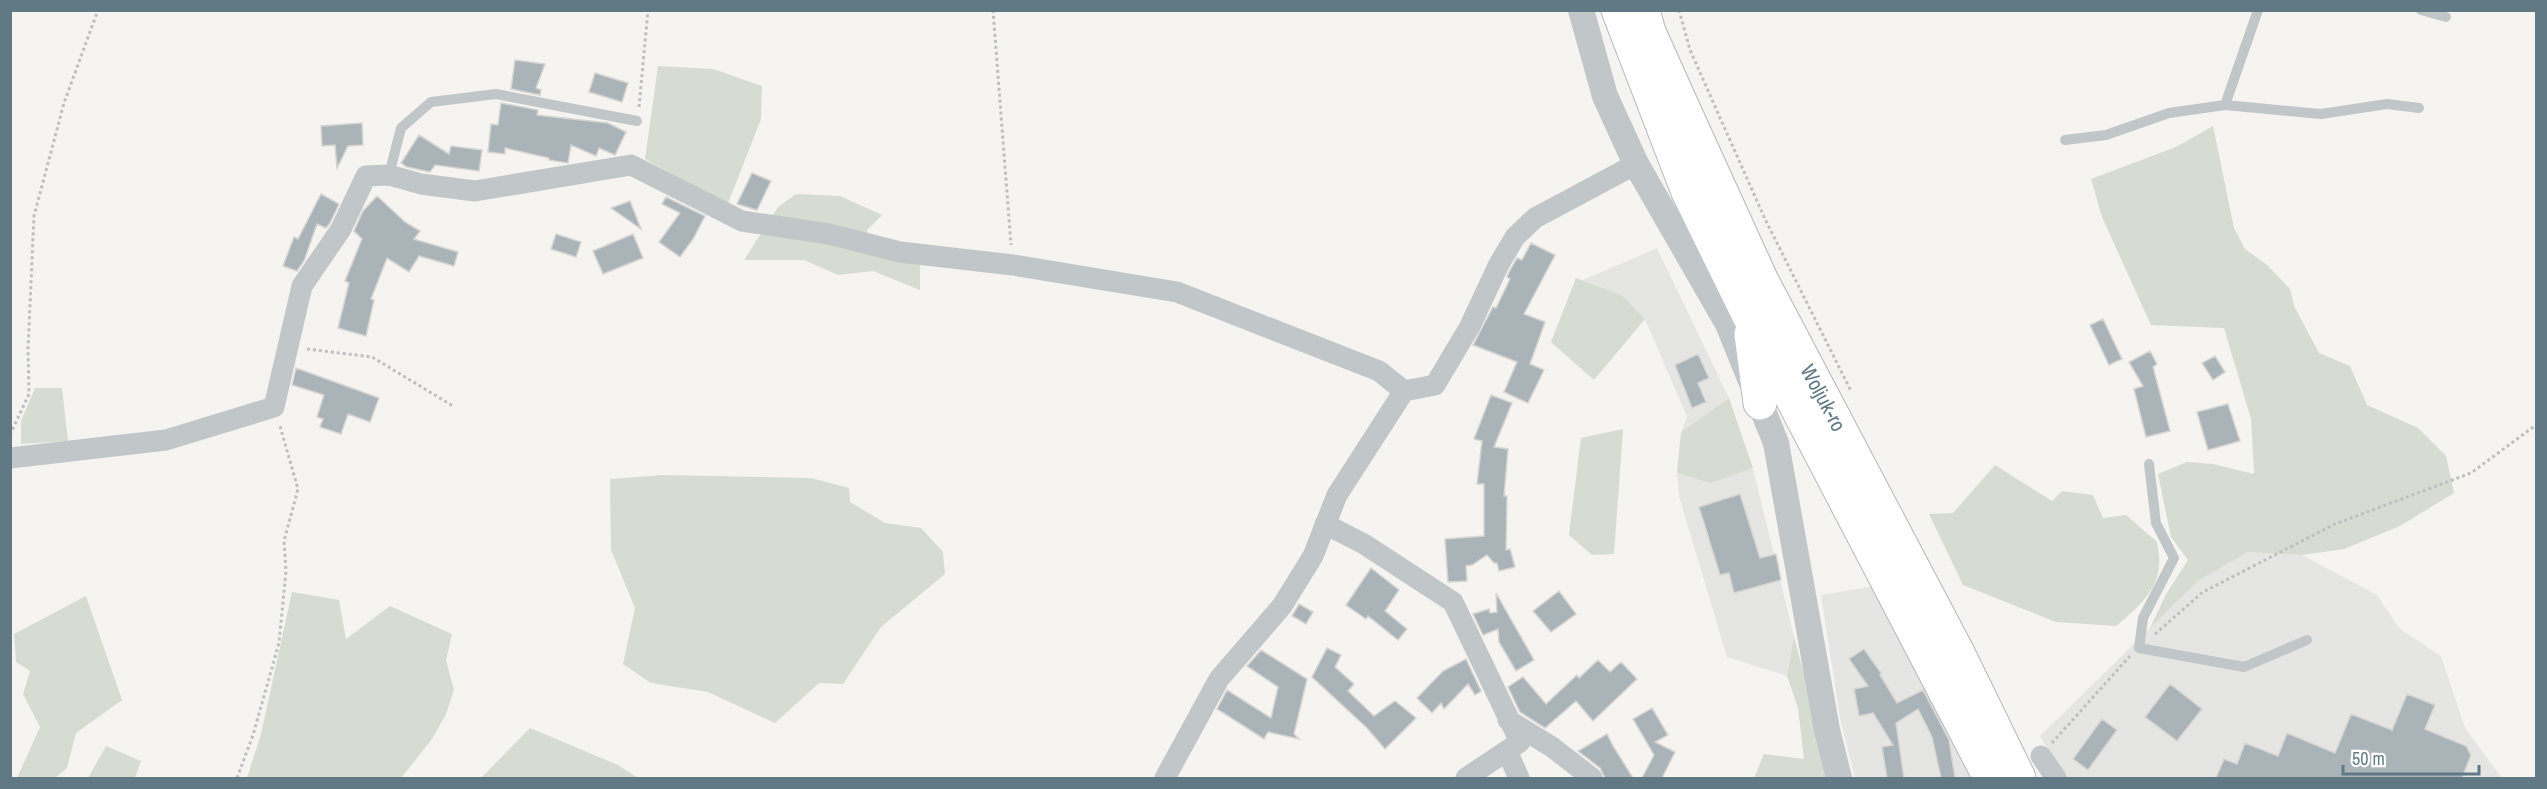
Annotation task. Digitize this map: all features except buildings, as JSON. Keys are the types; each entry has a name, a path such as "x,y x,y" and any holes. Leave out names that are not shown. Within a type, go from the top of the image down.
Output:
{"main road":[{"name":"Woljuk-ro","path":"1618,10 1688,192 1748,314 1990,778"},
{"name":"Woljuk-ro","path":"1646,18 1761,281 1958,653 2030,767"},
{"path":"1748,314 1760,403"}],"street":[{"path":"1581,10 1605,96 1635,164 1728,324 1776,443 1827,730 1839,778"},
{"path":"1165,778 1219,679 1282,606 1313,556 1337,495 1404,391 1435,385 1470,326 1499,264 1515,237 1535,218 1635,164"},
{"path":"10,458 166,440 274,407 302,286 341,229 366,176 389,175 421,184 475,191 631,165 742,221 829,234 900,252 1013,265 1177,292 1379,371 1404,391"},
{"path":"1326,524 1365,544 1453,602 1520,742 1466,778"},
{"path":"1508,719 1552,747 1592,778"},
{"path":"1508,751 1519,778"},
{"path":"2030,767 2056,778"}],"lane":[{"path":"2225,105 2258,10"},
{"path":"2421,10 2446,17"},
{"path":"389,175 401,128 431,102 496,94 637,121"},
{"path":"2066,140 2106,135 2169,113 2225,105 2321,114 2387,104 2419,108"},
{"path":"2149,464 2156,523 2174,558 2144,618 2139,648 2244,667 2307,640"}],"path":[{"path":"10,435 29,394 28,349 34,216 64,103 98,10"},
{"path":"637,121 648,10"},
{"path":"993,10 1013,265"},
{"path":"1679,10 1690,50 1760,209 1856,401"},
{"path":"288,348 372,357 453,406"},
{"path":"237,778 253,735 279,643 286,571 284,541 298,489 274,407"},
{"path":"2030,767 2124,661 2203,592 2335,524 2471,473 2536,425"}],"shaded area":[{"path":"658,66 713,69 762,86 761,119 727,206 645,159"},
{"path":"2213,126 2234,228 2245,249 2267,265 2290,289 2294,306 2319,353 2350,366 2367,405 2418,428 2446,456 2454,493 2400,526 2344,549 2302,555 2248,552 2198,581 2150,628 2166,594 2188,560 2171,537 2158,474 2187,462 2213,464 2254,474 2251,419 2224,328 2151,325 2102,217 2091,179 2176,147"},
{"path":"796,194 840,196 882,215 867,230 869,250 920,261 920,290 873,271 838,275 804,260 744,260 778,207"},
{"path":"1657,248 1729,398 1681,432 1687,417 1645,319 1622,295 1583,280"},
{"path":"1576,278 1622,295 1645,319 1594,380 1551,342"},
{"path":"35,388 62,388 68,441 21,444 21,421"},
{"path":"1729,398 1753,468 1711,483 1677,473 1681,432"},
{"path":"1623,429 1614,554 1592,555 1569,535 1581,438"},
{"path":"1995,465 2052,501 2062,491 2093,495 2103,518 2126,515 2157,542 2159,563 2158,575 2154,584 2144,600 2116,626 2056,622 1963,585 1929,514 1953,513"},
{"path":"1753,468 1794,637 1787,676 1727,657 1679,496 1677,473 1711,482"},
{"path":"663,475 811,478 849,488 850,502 885,523 921,528 943,552 945,574 881,627 843,684 819,683 775,723 708,692 651,683 623,664 635,608 611,550 610,479"},
{"path":"2248,552 2302,555 2377,595 2399,628 2441,656 2465,728 2502,778 2066,778 2040,736 2198,581"},
{"path":"1874,586 1975,778 1855,778 1840,718 1821,595"},
{"path":"292,592 339,600 346,639 390,606 452,634 446,660 454,690 446,714 432,739 401,778 247,778 261,734"},
{"path":"86,596 122,700 76,733 67,768 55,778 17,778 40,727 23,694 30,671 16,662 14,634"},
{"path":"1794,637 1832,778 1754,778 1764,754 1804,759 1798,708 1787,676"},
{"path":"530,728 618,765 638,778 481,778"},
{"path":"106,746 141,761 135,778 88,778"}]}
